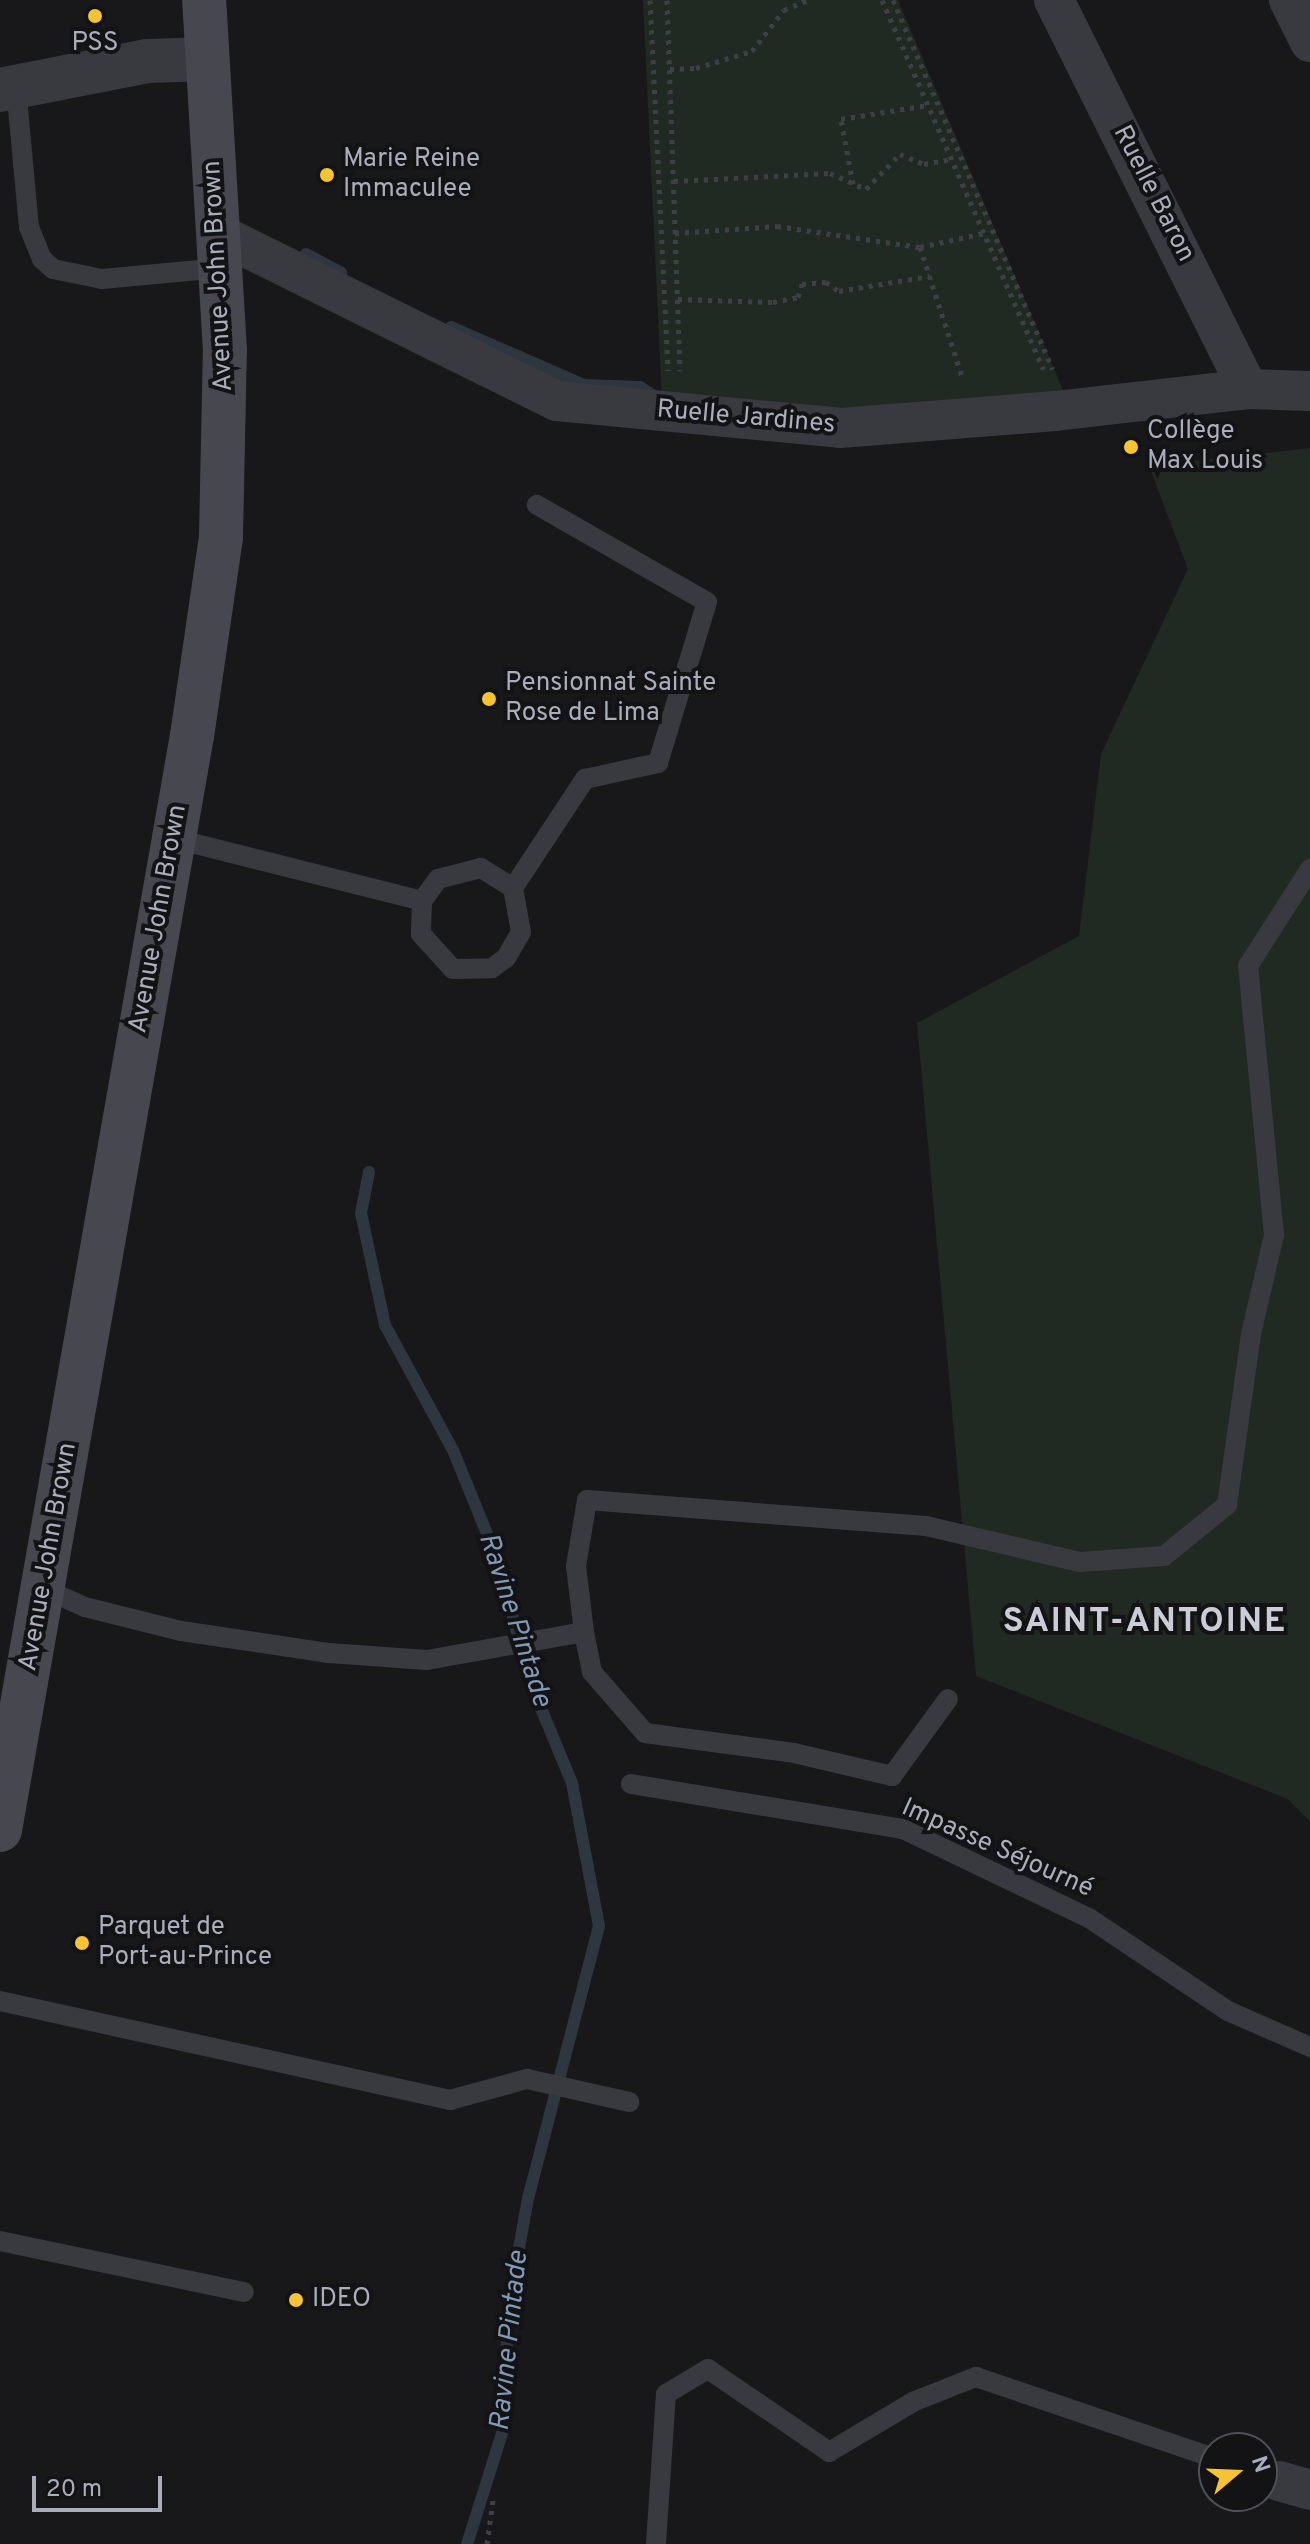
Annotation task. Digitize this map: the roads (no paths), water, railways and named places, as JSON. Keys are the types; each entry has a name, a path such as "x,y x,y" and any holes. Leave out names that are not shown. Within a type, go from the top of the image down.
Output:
{"main road":[{"name":"Avenue John Brown","path":"0,1829 45,1589 221,536 225,408 220,251 204,0"}],"street":[{"name":"Ruelle Baron","path":"1054,0 1248,389"},
{"path":"1289,0 1310,42"},
{"path":"8,89 148,61 206,59"},
{"name":"Ruelle Jardines","path":"220,251 557,401 840,428 1055,411 1248,389 1310,391"}],"lane":[{"path":"8,89 29,227 42,259 53,269 102,279 220,251"},
{"path":"513,888 481,868 438,879 422,901 421,934 453,969 492,968 506,958 521,932 513,888 585,779 658,763 707,602 537,505"},
{"path":"172,838 422,901"},
{"path":"948,1699 892,1776 794,1753 645,1733 592,1672 576,1566 587,1500 926,1526 1080,1562 1164,1556 1227,1505 1251,1334 1274,1235 1248,966 1310,869"},
{"path":"45,1589 85,1607 181,1631 329,1653 427,1660 584,1632"},
{"name":"Impasse Séjourné","path":"631,1784 903,1829 1089,1918 1228,2011 1310,2047"},
{"path":"0,2001 450,2100 527,2079 629,2102"},
{"path":"0,2241 244,2292"},
{"path":"656,2544 666,2394 708,2369 829,2452 915,2401 976,2377 1198,2453"}],"waterway":[{"path":"306,254 341,273"},
{"path":"451,327 584,385 640,387 657,398"},
{"name":"Ravine Pintade","path":"369,1172 361,1213 385,1325 453,1450 492,1546 535,1694 572,1783 599,1926 528,2198 508,2310 504,2427 467,2544"}],"place":[{"name":"PSS","path":"95,16"},
{"name":"Marie Reine Immaculee","path":"327,175"},
{"name":"Collège Max Louis","path":"1131,447"},
{"name":"Pensionnat Sainte Rose de Lima","path":"489,699"},
{"name":"Parquet de Port-au-Prince","path":"82,1943"},
{"name":"IDEO","path":"296,2300"}],"district":[{"name":"SAINT-ANTOINE","path":"1145,1623"}]}
